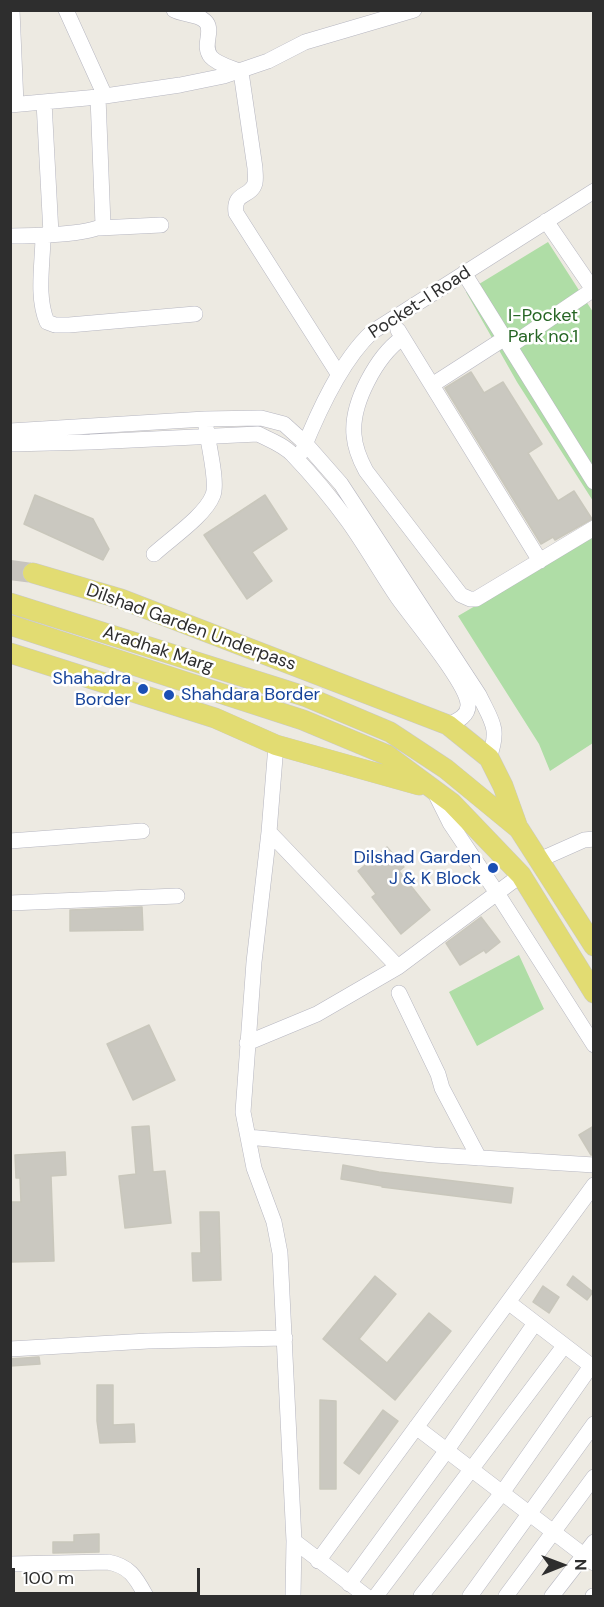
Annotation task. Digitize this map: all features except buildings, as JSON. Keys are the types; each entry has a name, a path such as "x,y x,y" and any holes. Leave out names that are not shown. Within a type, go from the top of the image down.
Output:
{"main road":[{"name":"Dilshad Garden Underpass","path":"33,573 121,598 448,725"},
{"name":"Aradhak Marg","path":"10,603 307,697 390,732 446,769 519,829"},
{"name":"Aradhak Marg","path":"10,625 303,720 387,755 452,803 521,875 594,993"},
{"path":"10,653 215,718 276,745 433,789"},
{"name":"Aradhak Marg","path":"448,725 489,758 503,786 519,829 594,946"}],"street":[{"path":"12,10 13,104 101,97 180,86 241,72 305,42 414,10"},
{"path":"66,10 101,97 104,220 103,225 99,228"},
{"path":"174,10 204,20 209,30 206,47 212,58 241,72"},
{"path":"241,72 255,168 255,183 251,190 239,198 235,204 236,213 339,375"},
{"path":"44,102 47,235 42,297 43,312 47,322 55,325 69,325 195,314"},
{"name":"Pocket-I Road","path":"298,461 339,375 358,345 372,332 594,191"},
{"path":"432,385 593,290 546,221"},
{"path":"10,236 161,225"},
{"path":"464,273 594,482"},
{"path":"391,319 540,561"},
{"path":"402,338 390,347 370,375 354,417 354,436 366,471 461,595 470,599 484,596 594,528"},
{"path":"154,554 201,513 213,495 213,477 205,418"},
{"path":"10,431 205,418 261,418 284,424 305,443 340,484 370,541 495,728 489,758"},
{"path":"10,444 258,434 291,452 348,521 370,541"},
{"path":"448,725 466,714 473,697"},
{"path":"276,745 269,832 254,962 243,1112 254,1168 274,1222 280,1253 294,1541 293,1596"},
{"path":"433,789 450,823 594,1045"},
{"path":"10,841 142,831"},
{"path":"269,832 398,967"},
{"path":"538,860 584,840 594,839"},
{"path":"247,1043 317,1014 398,967 521,875"},
{"path":"10,903 177,896"},
{"path":"399,993 438,1074 442,1088 479,1158"},
{"path":"248,1137 434,1155 594,1164"},
{"path":"318,1561 594,1185"},
{"path":"421,1596 502,1493 592,1367 508,1302"},
{"path":"349,1584 447,1450 535,1323"},
{"path":"10,1349 148,1341 285,1338"},
{"path":"376,1596 564,1346"},
{"path":"470,1596 594,1424"},
{"path":"417,1427 589,1559"},
{"path":"506,1596 594,1477"},
{"path":"294,1541 366,1596"},
{"path":"552,1596 589,1559 594,1542"},
{"path":"10,1564 108,1562 119,1564 134,1575 146,1596"}],"green space":[{"name":"I-Pocket Park no.1","path":"548,242 593,312 593,501 517,382 466,292"},
{"path":"593,537 593,743 550,771 539,744 458,616"},
{"path":"519,955 544,1009 477,1046 449,992"}],"tunnel":[{"path":"10,570 33,573"}],"place":[{"name":"Shahadra Border","path":"143,689"},
{"name":"Shahdara Border","path":"169,695"},
{"name":"Dilshad Garden J & K Block","path":"493,868"}]}
